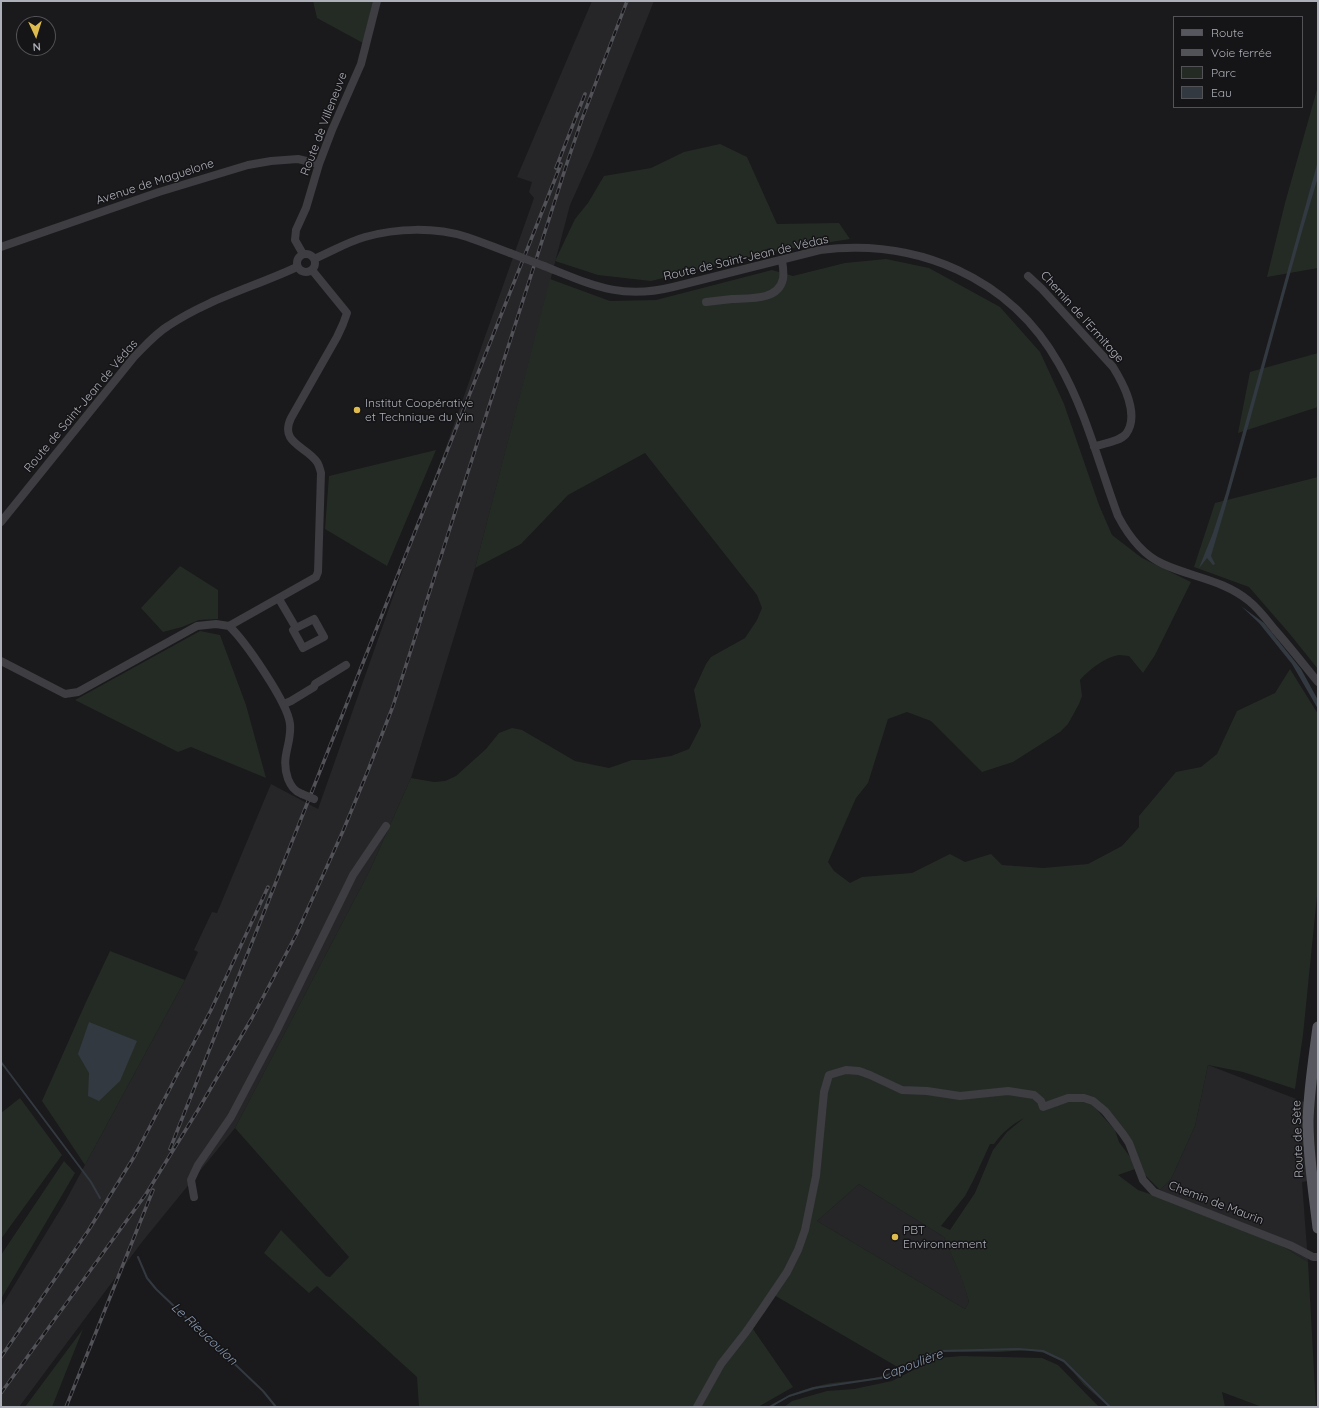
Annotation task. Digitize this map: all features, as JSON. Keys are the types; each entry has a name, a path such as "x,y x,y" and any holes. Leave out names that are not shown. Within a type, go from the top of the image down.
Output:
{"main road":[{"name":"Route de Sète","path":"1318,1027 1311,1080 1308,1123 1318,1228"}],"street":[{"name":"Route de Villeneuve","path":"303,254 295,240 296,230 306,208 319,164 332,130 361,64 377,1"},
{"name":"Avenue de Maguelone","path":"1,247 159,192 248,165 271,160 298,159 319,164"},
{"name":"Route de Saint-Jean de Védas","path":"314,259 364,237 387,232 412,230 432,231 466,237 604,288 638,293 673,288 820,250 863,248 893,250 922,256 948,266 988,286 1023,315 1043,339 1059,363 1074,393 1118,516 1124,528 1132,538 1146,553 1161,563 1234,590 1249,601 1261,612 1318,682"},
{"path":"303,254 311,255 314,259 315,265 310,272 304,272 297,267 298,258 303,254"},
{"path":"706,302 753,298 768,295 774,292 782,283 784,277 782,260"},
{"name":"Route de Saint-Jean de Védas","path":"1,522 134,357 167,326 188,313 297,267"},
{"path":"1,661 65,694 78,692 197,626 216,624 229,626 316,577 318,572 321,473 317,461 293,442 288,433 288,428 291,418 337,337 346,313 312,270"},
{"name":"Chemin de l'Ermitage","path":"1028,276 1042,289 1113,367 1122,381 1127,394 1131,423 1126,434 1113,441 1094,447"},
{"path":"279,598 296,628"},
{"path":"229,626 244,642 284,704 288,713 291,729 285,756 285,767 291,785 298,792 314,799"},
{"path":"284,704 314,687 315,684 346,665"},
{"path":"194,1197 191,1180 198,1165 231,1117 276,1032 353,875 386,826"},
{"name":"Chemin de Maurin","path":"698,1407 721,1364 746,1332 787,1272 798,1250 805,1230 816,1176 824,1092 829,1075 846,1070 859,1071 876,1077 902,1090 960,1096 1008,1091 1034,1095 1043,1107 1068,1098 1084,1098 1093,1101 1104,1111 1123,1134 1129,1143 1144,1180 1154,1192 1292,1246 1313,1257 1318,1257"}],"shaded area":[{"path":"592,1 654,1 592,156 570,205 475,568 411,778 370,870 235,1128 142,1242 19,1407 1,1407 1,1307 65,1202 185,980 198,952 194,950 212,912 217,913 271,784 318,809 534,198 529,192 532,182 517,177"},
{"path":"1318,1029 1318,1179 1302,1182 1308,1262 1274,1241 1160,1190 1171,1179 1195,1126 1208,1065 1312,1105"},
{"path":"859,1184 944,1237 963,1281 969,1302 965,1309 817,1221"}],"green space":[{"path":"313,1 373,1 363,43 317,18"},
{"path":"1318,86 1318,268 1267,277 1285,203"},
{"path":"720,144 747,157 777,224 839,223 850,239 774,251 651,281 598,275 555,261 575,219 588,203 604,176 651,168 684,152"},
{"path":"886,259 929,268 1000,307 1040,352 1064,404 1099,505 1112,535 1142,558 1191,582 1155,655 1143,673 1129,656 1114,656 1098,664 1080,680 1082,696 1068,724 1060,732 1013,762 982,772 931,721 907,712 888,719 868,783 856,798 828,862 834,871 850,883 862,877 912,873 950,854 965,862 991,854 1002,865 1043,868 1088,864 1122,846 1139,827 1139,816 1176,772 1201,767 1217,754 1237,711 1275,693 1290,669 1318,714 1318,886 1303,1035 1295,1089 1243,1072 1208,1065 1195,1126 1171,1179 1160,1190 1138,1168 1118,1175 1138,1190 1185,1206 1274,1241 1308,1262 1316,1407 1262,1407 1222,1392 1225,1407 1109,1407 1084,1385 1063,1362 1044,1353 1029,1350 999,1352 942,1352 930,1355 887,1377 820,1388 789,1397 771,1407 767,1407 794,1394 811,1388 830,1383 878,1377 901,1369 774,1295 753,1329 793,1387 758,1407 419,1407 417,1377 317,1286 309,1293 264,1253 281,1230 326,1276 330,1277 349,1257 235,1128 370,870 411,778 434,782 445,781 456,776 486,749 499,733 512,728 522,730 575,761 609,768 632,760 644,760 671,756 689,749 701,726 694,690 706,664 711,657 745,638 757,620 762,608 757,595 645,453 568,495 521,544 475,568 550,279 610,301 656,300 772,270 793,276 845,263","holes":["1097,1110 1117,1127 1136,1165 1119,1142 1115,1130","1024,1118 1007,1132 993,1150 975,1193 950,1230 941,1226 965,1196 990,1144 994,1144 1008,1129","859,1184 944,1237 963,1282 969,1302 965,1309 817,1221"]},
{"path":"1318,353 1318,407 1238,433 1250,372"},
{"path":"436,450 387,566 325,529 329,476"},
{"path":"1318,477 1318,669 1249,587 1194,567 1215,503"},
{"path":"180,566 218,590 218,619 199,620 182,627 163,632 141,608"},
{"path":"200,631 220,635 246,705 266,778 191,747 178,752 75,700"},
{"path":"110,951 185,980 85,1165 42,1101"},
{"path":"20,1098 62,1155 1,1239 1,1113"},
{"path":"64,1161 75,1173 1,1299 1,1255"},
{"path":"83,1329 52,1407 25,1407"},
{"path":"962,1356 1042,1358 1058,1365 1099,1407 784,1407 792,1401 827,1391 854,1389 892,1381 937,1358"}],"water":[{"path":"1318,161 1318,177 1211,556 1215,564 1213,565 1207,558 1199,568 1213,533 1226,493"},
{"path":"1241,606 1264,623 1301,669 1318,700 1318,709 1292,664 1259,623"},
{"path":"89,1022 137,1041 120,1081 99,1101 88,1096 89,1073 78,1054"}],"waterway":[{"name":"Le Rieucoulon","path":"1,1062 91,1182 100,1198"},
{"name":"Le Rieucoulon","path":"138,1257 147,1278 156,1289 263,1391 276,1407"},
{"name":"Capoulière","path":"770,1407 789,1396 814,1388 881,1378 928,1355 941,1351 1018,1349 1043,1351 1064,1361 1110,1407"}],"railway":[{"path":"1,1393 146,1194 198,1110 252,1018 296,935 343,831 393,706 567,163 582,119 627,1"},
{"path":"556,168 585,94"},
{"path":"170,1149 561,164"},
{"path":"1,1357 88,1231 134,1157 211,1010 268,887"},
{"path":"66,1407 153,1190"}],"place":[{"name":"Institut Coopérative et Technique du Vin","path":"357,410"},
{"name":"PBT Environnement","path":"895,1237"}]}
